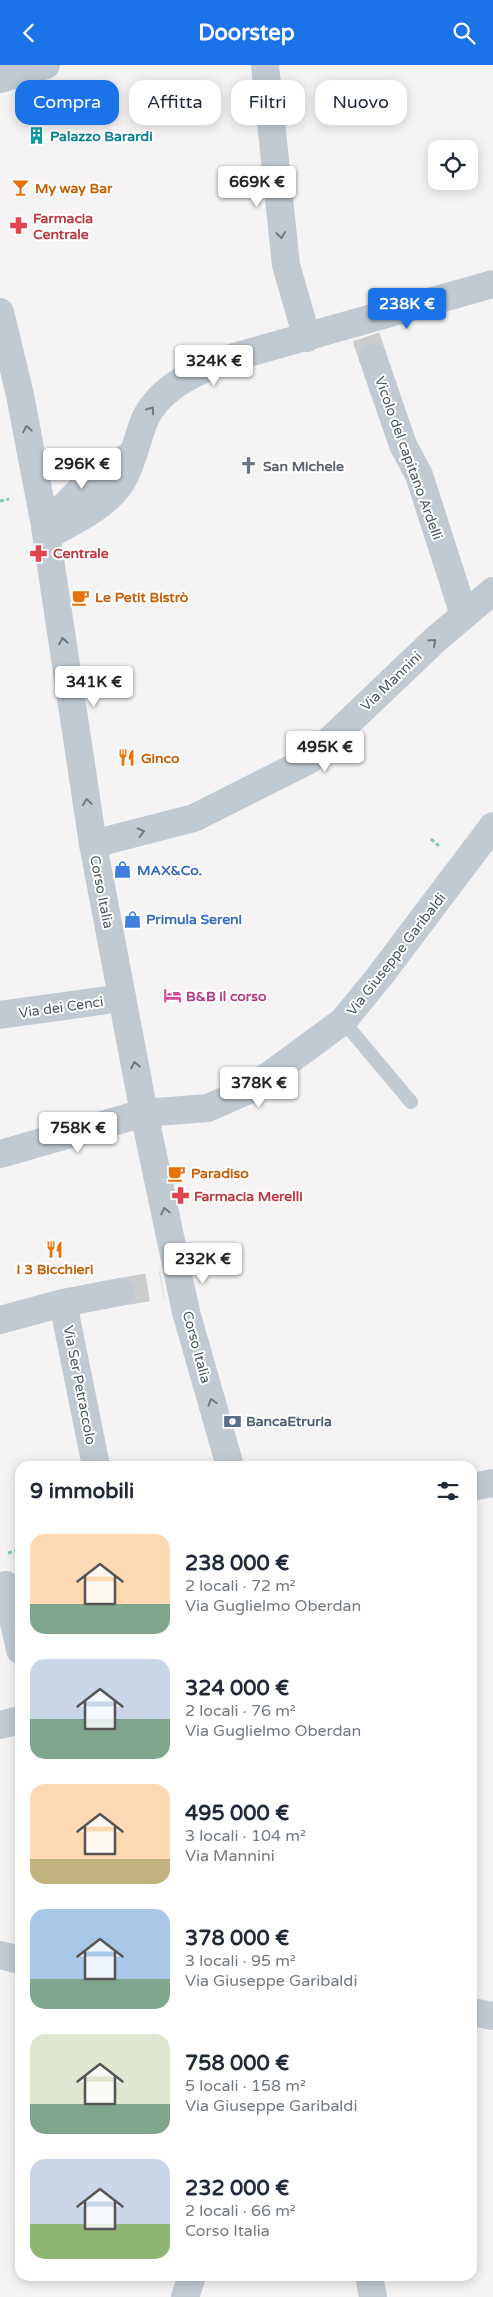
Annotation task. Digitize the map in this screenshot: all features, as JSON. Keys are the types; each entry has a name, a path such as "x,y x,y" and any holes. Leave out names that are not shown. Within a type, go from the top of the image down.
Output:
{"street":[{"path":"0,79 46,65"},
{"path":"265,65 286,265 307,338"},
{"path":"46,531 107,499 121,483 146,417 156,403 176,385 198,370 234,357 307,338 367,338 493,284"},
{"name":"Corso Italia","path":"0,312 20,395 46,531 93,844 144,1113 172,1285 186,1312 229,1461"},
{"name":"Vicolo del capitano Ardelli","path":"367,338 404,445 419,475 464,615"},
{"name":"Via Mannini","path":"93,844 194,818 309,760 406,666 493,591"},
{"name":"Via Giuseppe Garibaldi","path":"0,1154 144,1113 208,1108 251,1089 343,1021 380,977 491,834"},
{"name":"Via dei Cenci","path":"0,1015 122,998"},
{"path":"0,1320 63,1303 120,1292"},
{"name":"Via Ser Petraccolo","path":"63,1303 95,1461"},
{"path":"477,1486 493,1483"},
{"path":"9,1584 15,1619"},
{"path":"0,1725 15,1721"},
{"path":"0,1955 15,1960"},
{"path":"477,2013 493,2017"},
{"path":"186,2297 191,2281"},
{"path":"370,2281 373,2297"}],"lane":[{"path":"343,1021 411,1101"}],"tunnel":[{"path":"366,337 373,358"},
{"path":"120,1292 162,1285"}],"place":[{"name":"Palazzo Barardi","path":"36,136"},
{"name":"My way Bar","path":"21,188"},
{"name":"Farmacia Centrale","path":"19,226"},
{"name":"San Michele","path":"249,466"},
{"name":"Centrale","path":"39,553"},
{"name":"Le Petit Bistrò","path":"81,597"},
{"name":"Ginco","path":"127,758"},
{"name":"MAX&Co.","path":"123,870"},
{"name":"Primula Sereni","path":"132,919"},
{"name":"B&B il corso","path":"172,996"},
{"name":"Paradiso","path":"177,1173"},
{"name":"Farmacia Merelli","path":"180,1196"},
{"name":"I 3 Bicchieri","path":"55,1249"},
{"name":"BancaEtruria","path":"232,1421"}]}
